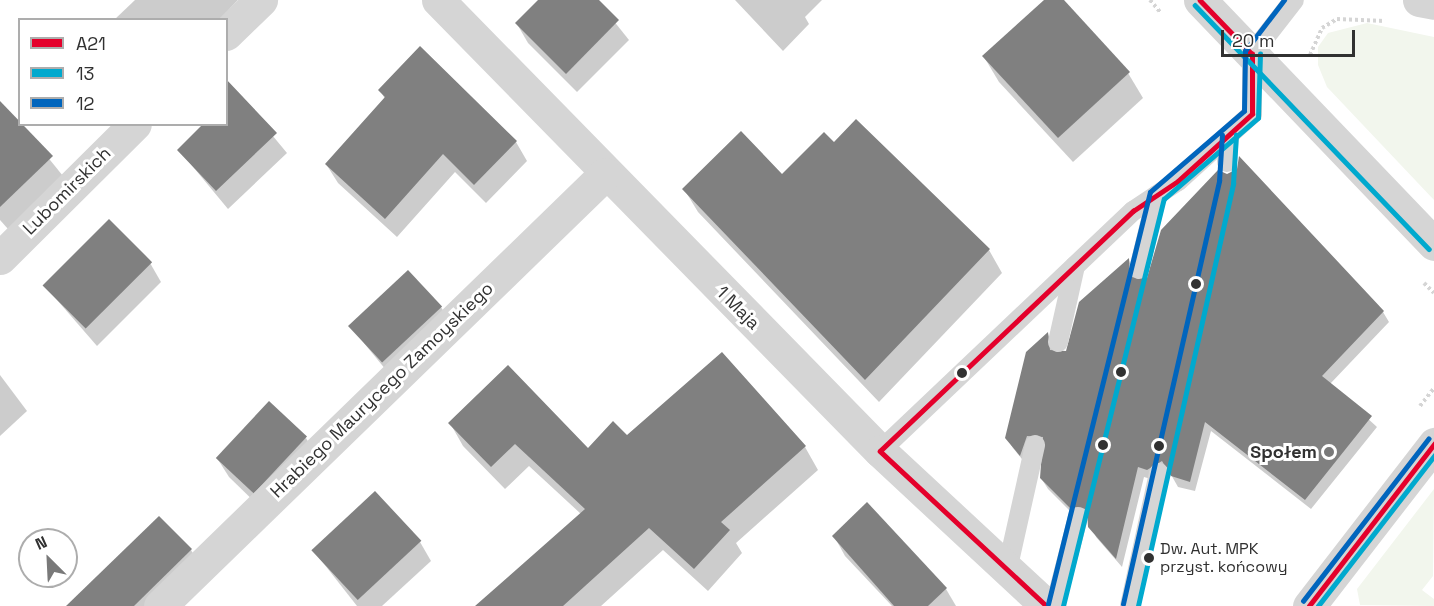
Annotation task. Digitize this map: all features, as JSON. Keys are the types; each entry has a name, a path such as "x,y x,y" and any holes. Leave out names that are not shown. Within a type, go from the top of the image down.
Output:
{"street":[{"path":"228,32 261,0"},
{"name":"1 Maja","path":"438,0 605,174 880,452 1008,566 1047,606"},
{"path":"1200,0 1434,244"},
{"path":"1419,0 1434,3"},
{"name":"Lubomirskich","path":"0,258 133,126"},
{"name":"Hrabiego Maurycego Zamoyskiego","path":"160,606 605,174"},
{"path":"1309,606 1434,444"}],"lane":[{"path":"880,452 1075,266 1252,114 1252,54 1294,0"},
{"path":"1227,162 1229,135"},
{"path":"1139,269 1157,195"},
{"path":"1058,342 1075,266"},
{"path":"1008,566 1035,445"},
{"path":"1130,606 1159,473"},
{"path":"1055,606 1078,517"}],"path":[{"path":"1310,69 1309,48 1322,28 1337,19 1364,17"}],"shaded area":[{"path":"1367,23 1434,37 1434,200 1327,87 1318,65 1318,47 1328,33"},
{"path":"1434,489 1433,576 1422,590 1434,599 1434,606 1360,605 1357,589"}],"building":[{"path":"538,0 599,0 619,20 566,74 515,23"},
{"path":"1044,0 1064,0 1130,72 1058,138 982,56"},
{"path":"420,46 517,141 474,185 443,154 385,219 325,164 385,97 378,90"},
{"path":"228,81 277,133 216,191 177,150 201,126 228,126"},
{"path":"0,101 18,120 18,126 24,126 53,156 0,207"},
{"path":"856,119 990,249 865,380 682,189 741,131 782,174 824,132 834,142"},
{"path":"1239,156 1384,311 1322,376 1372,416 1305,500 1205,422 1190,482 1171,476 1162,461 1147,470 1138,467 1116,559 1088,527 1087,509 1070,508 1040,478 1043,437 1027,436 1020,456 1005,438 1026,352 1048,332 1050,350 1066,351 1079,302 1129,258 1130,277 1147,278 1161,230 1218,170 1227,174 1237,169"},
{"path":"109,219 152,262 86,329 43,285"},
{"path":"408,270 442,307 382,362 348,326"},
{"path":"722,352 806,446 721,522 730,530 694,569 649,528 563,606 475,606 585,509 515,444 491,467 448,423 508,365 588,448 613,421 627,435"},
{"path":"269,401 307,436 254,494 216,458"},
{"path":"375,491 421,541 358,600 311,550"},
{"path":"867,502 947,588 928,606 894,606 832,536"},
{"path":"159,516 192,549 134,606 66,606"}],"transit line":[{"name":"A21","path":"1200,0 1252,54"},
{"name":"12","path":"1048,604 1150,192 1244,111 1245,51 1284,0"},
{"name":"13","path":"1195,5 1429,249"},
{"name":"A21","path":"880,451 1133,211 1178,181 1252,114 1252,54"},
{"name":"13","path":"1063,606 1164,199 1258,118 1260,54"},
{"name":"12","path":"1123,604 1219,181 1222,135"},
{"name":"13","path":"1138,606 1233,184 1236,135"},
{"name":"12","path":"1303,601 1428,439"},
{"name":"A21","path":"1309,606 1434,444"},
{"name":"A21","path":"880,451 1047,606"},
{"name":"13","path":"1318,606 1434,456"}],"place":[{"name":"Społem","path":"1329,452"},
{"name":"Dw. Aut. MPK przyst. końcowy","path":"1149,558"}]}
